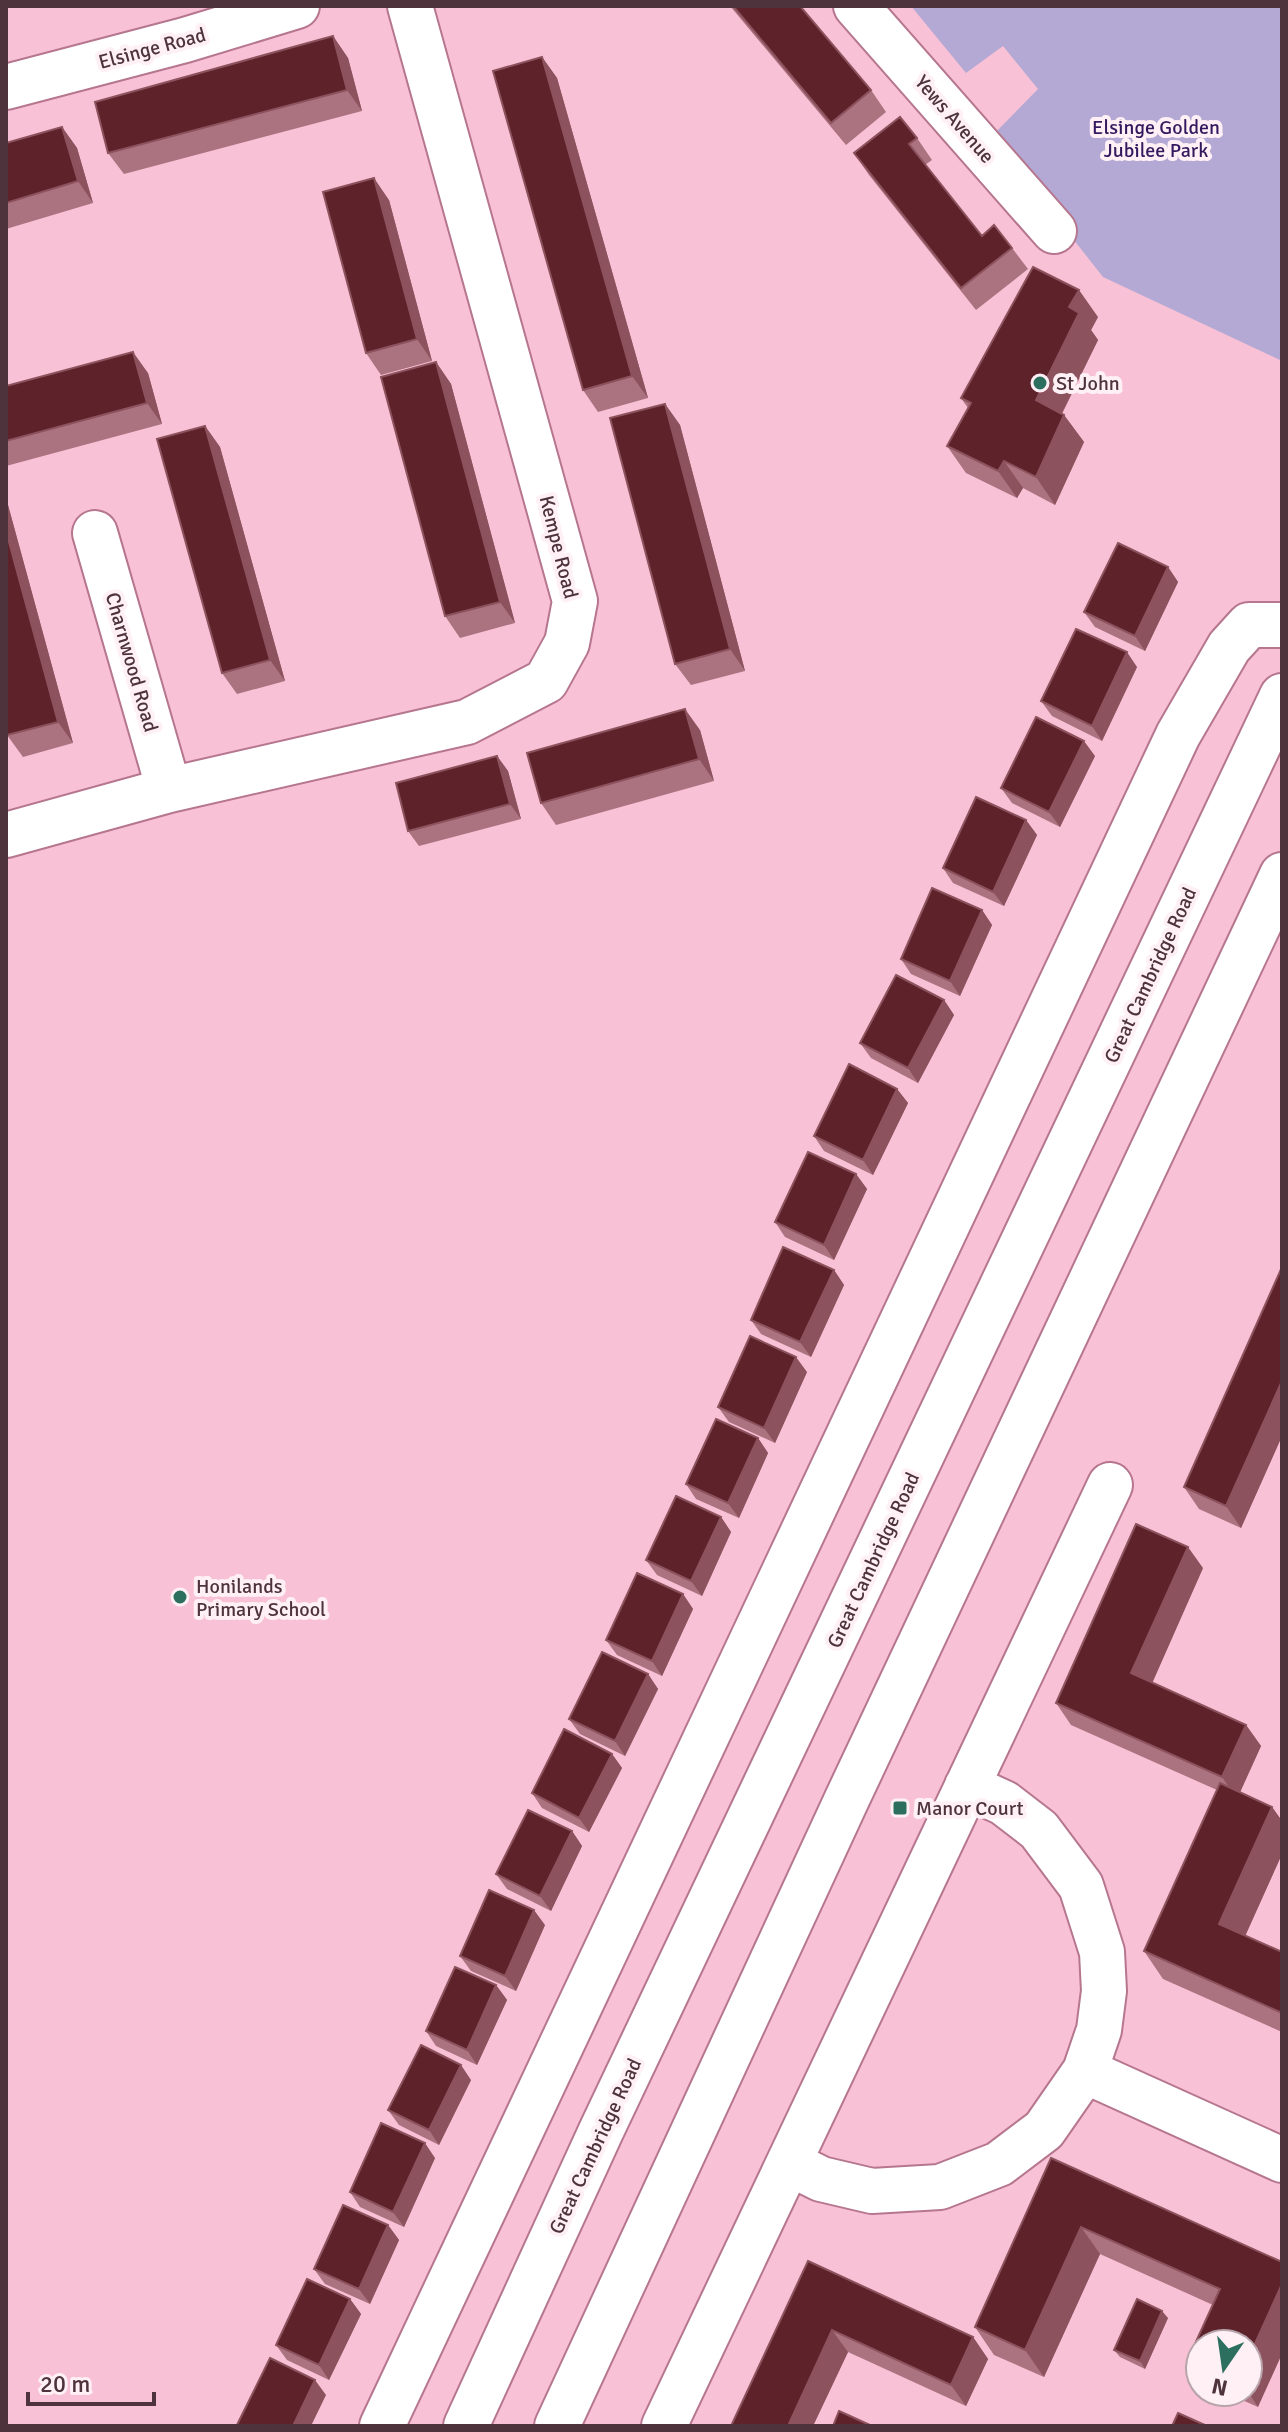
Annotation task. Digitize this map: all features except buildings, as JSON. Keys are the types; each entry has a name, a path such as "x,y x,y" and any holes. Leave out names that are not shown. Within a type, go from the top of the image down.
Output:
{"main road":[{"name":"Elsinge Road","path":"6,87 185,40 297,6"},
{"name":"Kempe Road","path":"6,835 169,790 467,722 546,681 567,643 575,601 410,6"},
{"name":"Yews Avenue","path":"856,6 1054,231"},
{"name":"Charnwood Road","path":"95,533 169,790"},
{"path":"382,2426 1178,735 1229,647 1249,625 1282,625"},
{"name":"Great Cambridge Road","path":"466,2426 601,2131 1282,696"},
{"path":"557,2426 839,1815 1282,875"},
{"path":"664,2426 1110,1485"},
{"path":"789,2163 821,2179 872,2191 940,2187 999,2164 1044,2130 1085,2071 1099,2030 1104,1991 1102,1952 1081,1886 1039,1830 1004,1803 967,1786"},
{"path":"1085,2071 1282,2160"}],"green space":[{"name":"Elsinge Golden Jubilee Park","path":"911,6 1282,6 1282,361 1103,277 992,136 1038,89 1003,46 966,73"}],"place":[{"name":"St John","path":"1040,383"},
{"name":"Honilands Primary School","path":"180,1597"},
{"name":"Manor Court","path":"900,1808"}]}
